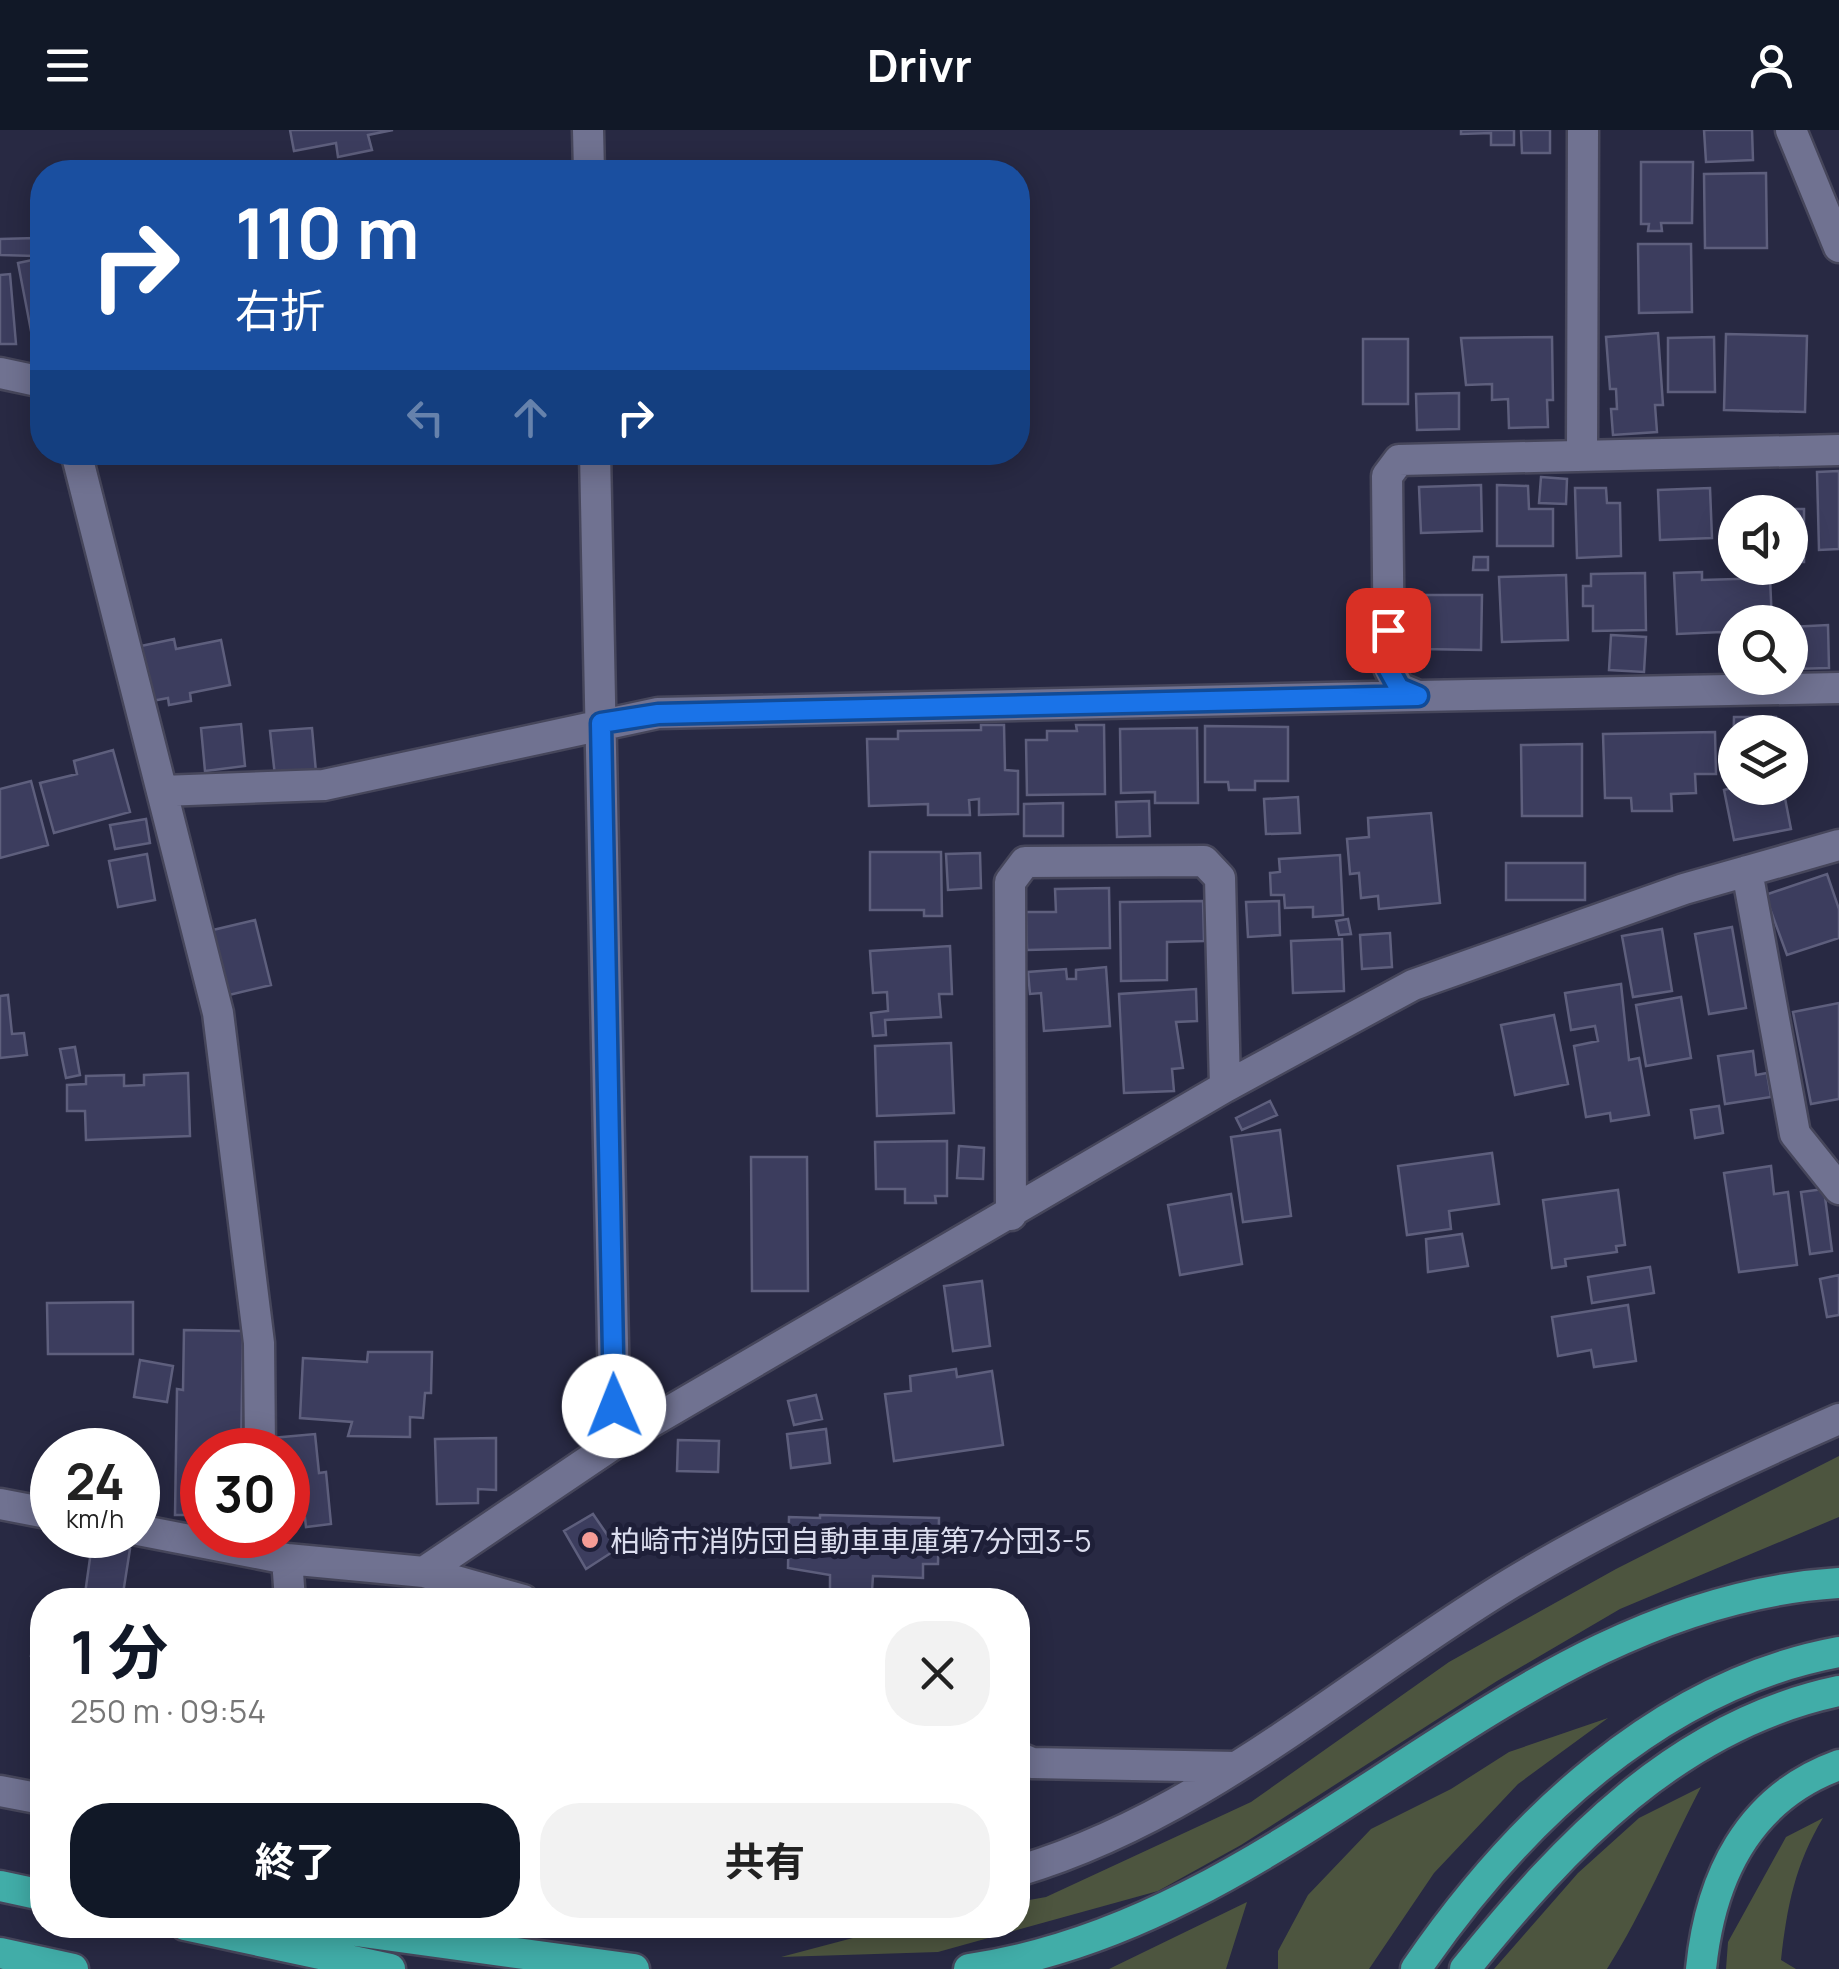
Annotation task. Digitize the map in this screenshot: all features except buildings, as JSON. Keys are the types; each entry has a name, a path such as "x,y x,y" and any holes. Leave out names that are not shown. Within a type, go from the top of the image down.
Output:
{"highway":[{"path":"969,1969 1059,1949 1181,1901 1294,1839 1444,1740 1612,1642 1729,1600 1839,1583"},
{"path":"1416,1969 1465,1902 1510,1852 1566,1796 1630,1744 1745,1678 1797,1660 1839,1652"},
{"path":"1465,1969 1566,1853 1666,1765 1720,1731 1778,1706 1839,1690"},
{"path":"1701,1969 1706,1921 1722,1873 1744,1833 1774,1800 1839,1765"},
{"path":"0,1884 30,1889"},
{"path":"246,1938 390,1969"},
{"path":"407,1938 634,1969"},
{"path":"0,1954 72,1969"}],"street":[{"path":"588,130 589,160"},
{"path":"1582,456 1583,130"},
{"path":"1790,130 1839,247"},
{"path":"0,373 30,379"},
{"path":"1418,696 1399,688 1388,668 1387,476 1399,460 1839,450"},
{"path":"79,465 218,1013 260,1343 260,1428"},
{"path":"595,465 615,1443"},
{"path":"162,791 324,784 658,714 1839,688"},
{"path":"424,1572 615,1443 1225,1086 1413,985 1747,871 1839,845"},
{"path":"1010,1215 1010,882 1026,862 1204,861 1220,878 1225,1086"},
{"path":"1747,871 1795,1134 1839,1189"},
{"path":"1030,1867 1132,1826 1238,1767 1514,1581 1758,1455 1839,1419"},
{"path":"0,1504 30,1510"},
{"path":"310,1555 424,1572 481,1588"},
{"path":"273,1558 285,1588"},
{"path":"1030,1762 1238,1767"},
{"path":"0,1792 30,1797"}],"green space":[{"path":"1839,1456 1839,1517 1620,1609 1497,1681 1241,1845 1158,1891 1030,1926 1030,1900 1046,1897 1251,1802 1449,1662 1616,1569"},
{"path":"1608,1718 1518,1784 1434,1873 1369,1969 1278,1969 1278,1951 1308,1895 1371,1829 1451,1789 1509,1752"},
{"path":"1701,1787 1645,1902 1607,1969 1494,1969 1578,1873 1639,1818"},
{"path":"1823,1818 1799,1869 1786,1922 1781,1960 1796,1969 1726,1969 1728,1942 1786,1837"},
{"path":"1247,1902 1226,1969 1109,1969"},
{"path":"853,1938 988,1938 938,1952 781,1957"}],"place":[{"name":"柏崎市消防団自動車車庫第7分団3-5","path":"590,1540"}],"route":[{"path":"614,1406 601,723 658,714 1418,696 1399,688 1388,668 1388,630"}]}
